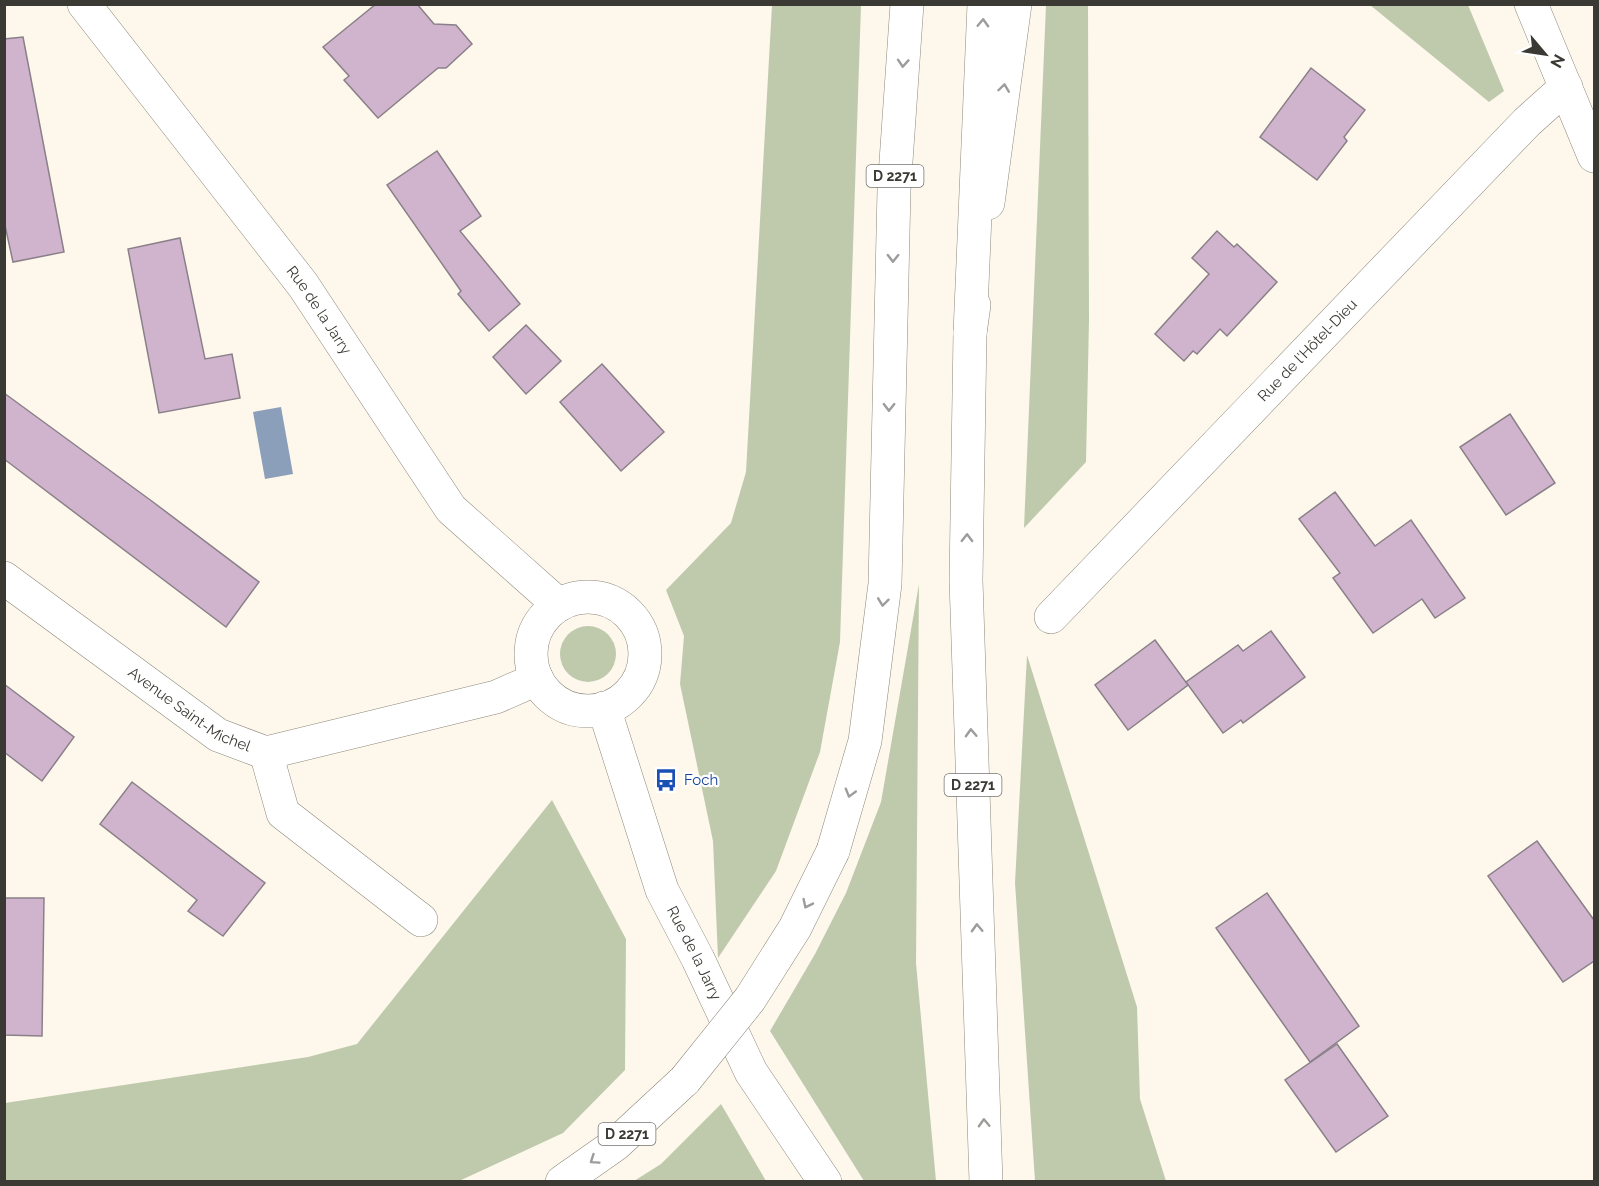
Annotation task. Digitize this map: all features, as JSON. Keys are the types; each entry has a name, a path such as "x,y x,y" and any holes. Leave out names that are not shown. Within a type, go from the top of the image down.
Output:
{"main road":[{"name":"Rue de la Jarry","path":"84,4 303,285 451,509 559,605"},
{"name":"D 2271","path":"562,1182 616,1144 685,1080 750,999 795,928 833,851 865,741 885,584 894,190 907,4"},
{"name":"D 2271","path":"984,4 970,333 966,580 986,1182"},
{"path":"970,333 1015,4"},
{"path":"1531,4 1594,156"},
{"name":"Rue de l'Hôtel-Dieu","path":"1051,616 1527,122 1566,87"},
{"name":"Avenue Saint-Michel","path":"4,578 218,735 266,753 496,697 537,679"},
{"path":"584,597 608,600 625,610 638,626 645,645 642,670 634,688 617,704 598,710 575,710 557,702 544,691 534,674 530,654 534,636 543,618 559,605 564,601 584,597"},
{"name":"Rue de la Jarry","path":"604,708 662,890 698,959 751,1072 825,1182"},
{"path":"266,753 282,813 421,920"}],"green space":[{"path":"772,5 861,5 840,642 820,752 776,871 718,958 713,841 680,684 684,636 666,590 731,523 746,472"},
{"path":"1046,5 1088,5 1089,320 1086,462 1024,528"},
{"path":"1370,5 1468,5 1504,91 1489,102"},
{"path":"919,584 916,963 936,1181 864,1181 770,1031 815,954 846,893 881,802"},
{"path":"583,626 593,626 608,634 614,643 616,654 614,665 608,674 593,682 583,682 572,677 565,670 560,659 560,649 565,638 572,631"},
{"path":"1027,655 1137,1007 1140,1099 1166,1181 1035,1181 1015,883"},
{"path":"552,800 626,939 625,1070 563,1133 459,1181 5,1181 5,1103 308,1057 357,1044"},
{"path":"721,1104 766,1181 634,1181 661,1164"}],"water":[{"path":"281,407 293,474 265,479 253,412"}],"building":[{"path":"376,4 417,4 434,24 456,25 472,44 446,68 438,68 378,118 344,80 349,76 323,47"},
{"path":"23,37 64,252 13,262 4,221 4,39"},
{"path":"1311,68 1365,110 1344,137 1347,141 1317,180 1260,137"},
{"path":"437,151 481,216 460,231 520,304 489,331 458,294 461,291 387,185"},
{"path":"1217,231 1234,247 1237,244 1277,282 1227,336 1220,329 1197,354 1193,351 1184,361 1155,334 1209,274 1192,258"},
{"path":"180,238 205,359 232,354 240,398 159,413 128,249"},
{"path":"526,325 561,361 526,394 493,357"},
{"path":"602,364 664,432 621,471 560,402"},
{"path":"4,393 259,582 226,627 4,459"},
{"path":"1510,414 1555,483 1506,515 1460,447"},
{"path":"1335,492 1375,546 1411,520 1465,598 1435,618 1422,599 1373,633 1333,578 1340,573 1299,519"},
{"path":"1271,631 1305,677 1243,723 1241,720 1223,733 1186,682 1238,645 1243,651"},
{"path":"1155,640 1188,685 1128,730 1095,685"},
{"path":"4,684 74,737 42,781 4,752"},
{"path":"132,782 265,883 223,936 188,911 197,900 100,824"},
{"path":"1537,841 1594,920 1594,961 1563,982 1488,876"},
{"path":"1267,893 1359,1026 1310,1062 1216,928"},
{"path":"4,898 44,898 42,1036 4,1035"},
{"path":"1337,1044 1388,1116 1336,1152 1285,1080"}],"place":[{"name":"Foch","path":"666,780"}]}
